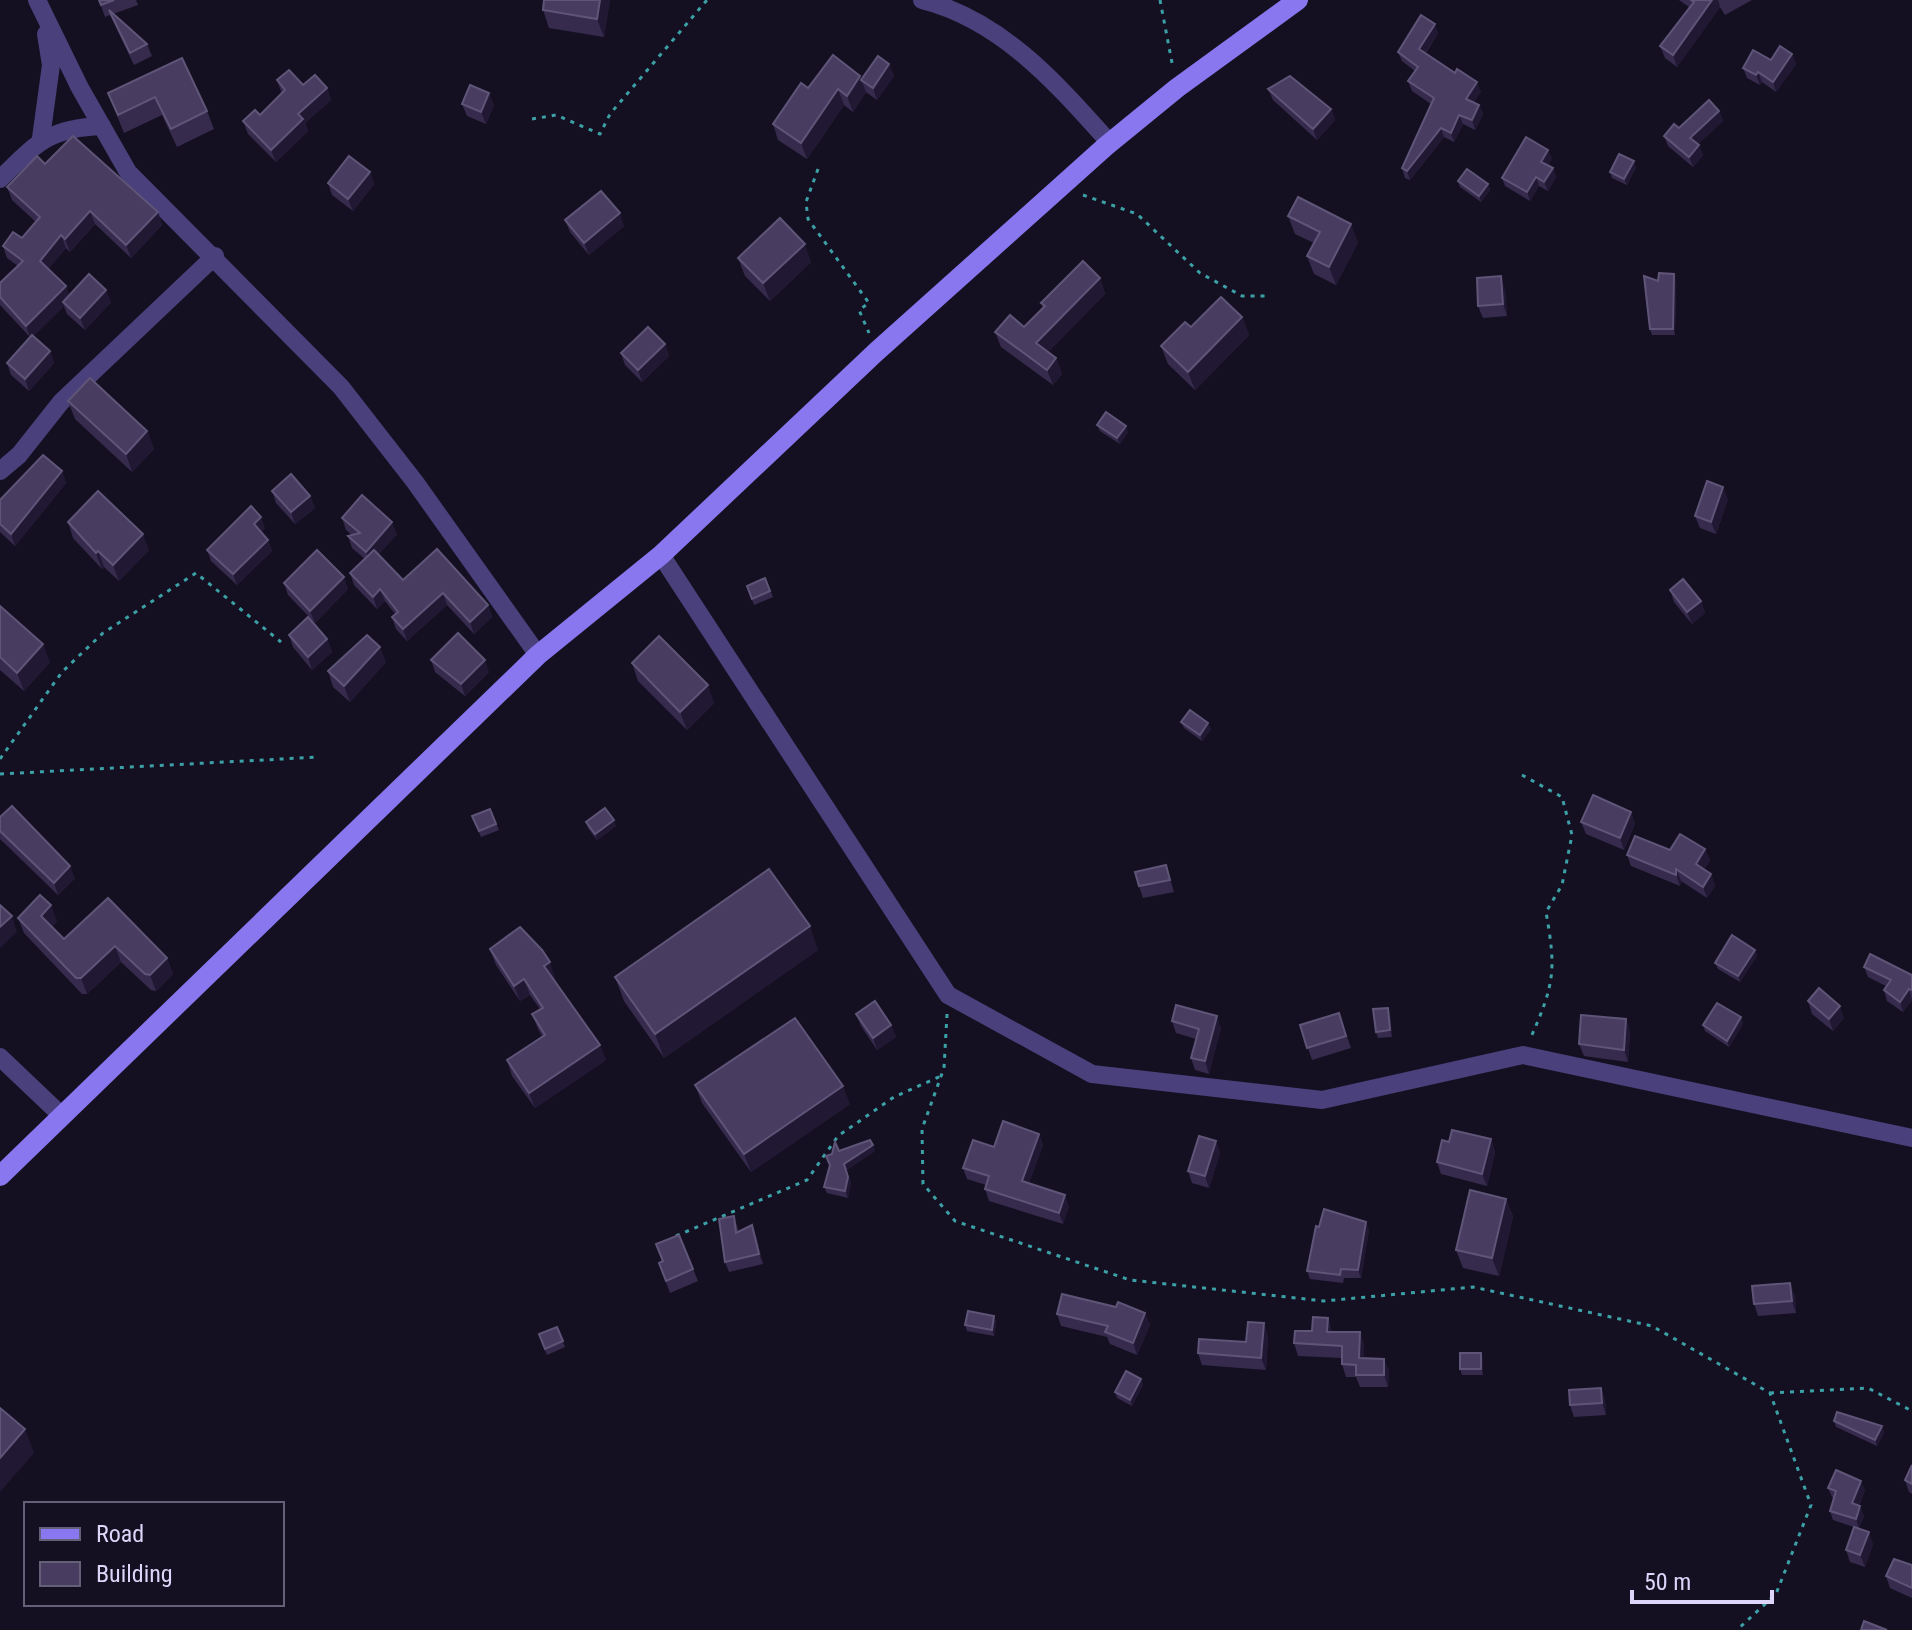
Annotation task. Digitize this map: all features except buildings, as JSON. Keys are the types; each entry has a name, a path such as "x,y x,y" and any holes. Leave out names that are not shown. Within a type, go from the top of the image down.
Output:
{"main road":[{"path":"0,1176 538,655 661,555 876,352 1110,143 1177,88 1298,0"}],"street":[{"path":"922,0 961,13 1018,49 1110,143"},
{"path":"40,8 128,172 215,256 341,387 415,482 538,655"},
{"path":"40,8 51,65 41,138"},
{"path":"0,179 41,138 81,127 102,126"},
{"path":"0,471 19,455 61,402 215,256"},
{"path":"661,555 948,995 1092,1074 1322,1100 1523,1055 1912,1138"},
{"path":"0,1057 62,1116"}],"path":[{"path":"532,119 556,115 600,134 610,114 707,0"},
{"path":"1160,0 1177,88"},
{"path":"818,169 806,202 808,219 869,303 859,310 876,352"},
{"path":"1060,187 1137,214 1200,273 1242,296 1270,296"},
{"path":"0,759 62,672 103,633 196,573 281,642"},
{"path":"0,774 319,757"},
{"path":"1522,775 1562,797 1572,835 1562,885 1546,912 1555,961 1550,995 1523,1055"},
{"path":"948,995 941,1076 922,1129 923,1184 955,1221 1130,1280 1324,1301 1473,1287 1652,1326 1770,1393 1868,1388 1912,1411"},
{"path":"666,1241 807,1180 838,1136 894,1097 941,1076"},
{"path":"1737,1630 1776,1594 1811,1505 1770,1393"}]}
